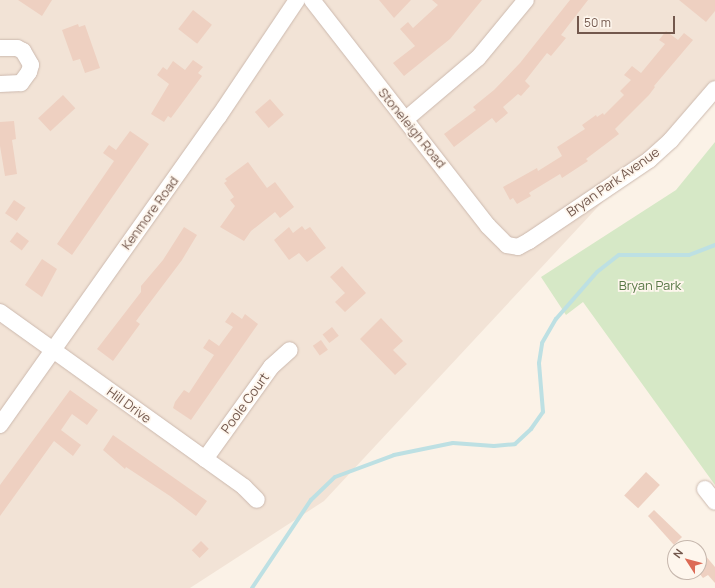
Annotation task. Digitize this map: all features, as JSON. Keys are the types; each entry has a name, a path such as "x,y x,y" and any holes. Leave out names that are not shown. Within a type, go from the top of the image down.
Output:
{"street":[{"name":"Kenmore Road","path":"0,425 228,103 297,0"},
{"name":"Stoneleigh Road","path":"312,0 501,242 518,247"},
{"path":"406,120 478,58 526,0"},
{"path":"0,48 16,48 23,51 31,65 30,72 21,83 0,84"},
{"name":"Bryan Park Avenue","path":"518,247 649,160 671,140 715,89"},
{"name":"Hill Drive","path":"0,312 244,487 257,500"},
{"name":"Poole Court","path":"205,459 271,367 290,350"},
{"path":"705,488 715,502"}],"shaded area":[{"path":"0,0 715,0 715,81 324,501 190,588 0,588"}],"green space":[{"name":"Bryan Park","path":"715,142 715,485 583,302 566,315 541,277 676,190"}],"building":[{"path":"18,0 52,0 42,16"},
{"path":"379,0 411,0 394,18"},
{"path":"432,0 482,0 450,39 404,76 393,63 415,46 400,29 408,22 413,28 438,5"},
{"path":"570,0 588,0 561,35 566,38 551,56 547,53 525,81 530,86 521,96 518,94 503,107 508,113 496,123 492,118 454,147 444,134 476,110 473,107 494,90 520,63"},
{"path":"679,0 715,0 715,11 706,22"},
{"path":"193,10 212,25 197,44 178,29"},
{"path":"78,24 79,27 85,25 100,68 85,73 80,59 73,61 62,30"},
{"path":"666,31 678,40 684,33 693,40 654,86 655,87 649,95 615,129 619,134 586,159 588,161 562,178 560,174 529,193 531,196 517,204 513,198 510,200 503,187 537,168 538,171 562,156 557,147 585,129 582,125 596,115 597,117 603,113 604,115 624,95 620,91 631,80 624,75 632,66 641,73 665,44 659,40"},
{"path":"193,60 203,67 198,73 202,76 171,118 168,116 164,122 151,114 169,84 157,75 163,67 167,70 173,61 185,70"},
{"path":"63,95 75,108 50,131 38,118"},
{"path":"270,99 284,115 269,128 255,112"},
{"path":"14,121 16,139 12,140 17,174 5,176 0,146 0,122"},
{"path":"130,131 149,144 72,255 57,244 114,161 103,153 109,145 116,150"},
{"path":"248,162 267,188 275,182 294,207 280,218 275,212 251,231 244,241 220,227 235,206 230,200 234,197 224,183 227,181 225,179"},
{"path":"14,200 26,208 17,221 5,213"},
{"path":"302,226 305,230 310,227 326,248 307,262 299,253 289,260 274,240 289,227 293,233"},
{"path":"184,227 197,235 182,260 136,321 140,324 113,361 97,349 141,292 141,286 163,260"},
{"path":"17,232 29,241 22,251 10,242"},
{"path":"42,259 57,269 42,297 25,285"},
{"path":"342,266 366,293 345,312 335,302 345,293 330,277"},
{"path":"232,312 242,319 245,314 258,324 191,420 173,408 175,402 184,390 189,393 214,355 203,348 209,339 219,346 233,327 225,322"},
{"path":"381,318 403,341 393,350 407,364 395,375 360,339"},
{"path":"332,327 339,336 329,343 323,334"},
{"path":"321,340 328,350 320,356 313,346"},
{"path":"70,390 98,410 87,425 72,414 61,430 81,445 73,456 54,441 0,516 0,485"},
{"path":"113,435 207,501 196,516 170,496 126,467 125,469 103,450"},
{"path":"646,472 660,485 638,508 624,495"},
{"path":"654,510 682,537 679,540 670,540 648,516"},
{"path":"201,541 209,549 200,558 192,550"},
{"path":"707,558 715,567 715,583 708,575"}],"waterway":[{"path":"252,588 311,500 335,477 394,455 453,443 494,446 515,444 531,429 543,412 539,363 542,343 556,319 597,272 619,255 689,255 715,245"}]}
